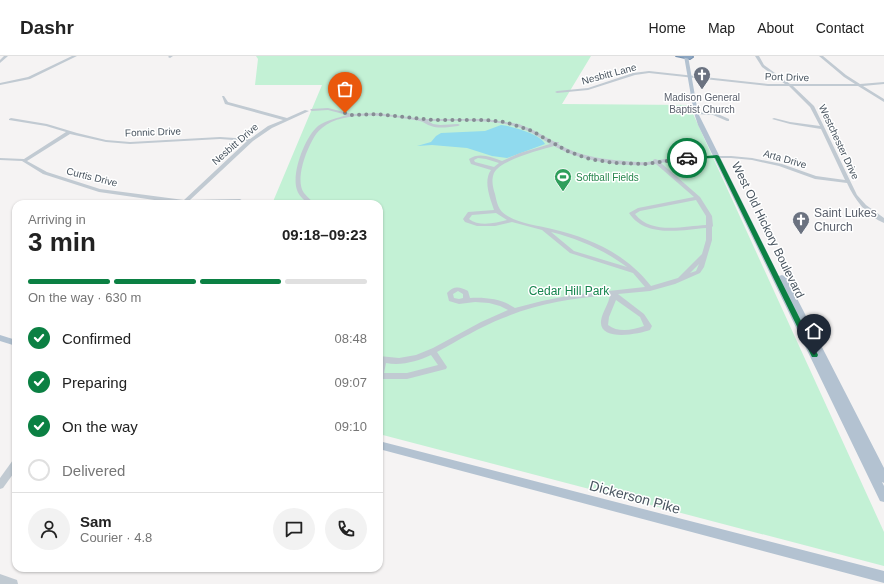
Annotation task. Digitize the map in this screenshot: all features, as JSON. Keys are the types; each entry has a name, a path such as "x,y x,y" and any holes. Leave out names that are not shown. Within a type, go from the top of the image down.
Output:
{"highway":[{"path":"679,56 688,56"}],"main road":[{"name":"West Old Hickory Boulevard","path":"688,56 698,114 884,478"},
{"name":"West Old Hickory Boulevard","path":"719,156 884,497"},
{"path":"0,338 12,342"},
{"name":"Dickerson Pike","path":"383,446 884,577"}],"street":[{"path":"0,62 6,56"},
{"path":"0,84 29,78 75,56"},
{"name":"Westchester Drive","path":"757,56 764,66 790,86 812,106 855,195 864,206 884,221"},
{"path":"821,56 845,76 884,101"},
{"name":"Nesbitt Lane","path":"558,92 594,88 641,73 691,76"},
{"name":"Port Drive","path":"691,76 768,85 790,86 859,85 884,83"},
{"path":"223,96 226,103 236,107 286,119"},
{"name":"Nesbitt Drive","path":"187,200 251,140 270,127 310,110 328,109 352,115 377,114 424,120 481,120 514,124 532,131 579,155 603,161 630,164 719,156"},
{"path":"698,114 714,114 725,111"},
{"path":"714,114 727,120"},
{"path":"308,200 302,194 298,183 299,168 313,135 320,127 352,115"},
{"name":"Fonnic Drive","path":"10,119 47,125 106,141 130,143 220,138 251,140"},
{"path":"774,119 823,128"},
{"path":"0,159 25,160 70,132"},
{"path":"497,211 490,184 492,172 502,164 555,144"},
{"name":"Arta Drive","path":"719,156 752,159 780,165 815,177 848,182"},
{"path":"495,169 472,163 471,159 475,157 482,157 502,164"},
{"name":"Curtis Drive","path":"25,160 45,173 99,190 164,200"},
{"path":"383,359 404,361 418,358 478,327 514,311 570,297 650,289 680,281 698,272 710,240 710,226 707,213 698,198 657,162"},
{"path":"698,198 638,210 632,213 636,219 661,230 673,231 689,227 710,226"},
{"path":"511,221 498,225 474,224 466,219 470,213 497,211 511,221 567,234 595,245 618,257 637,273 650,289"},
{"path":"544,229 557,241 580,256 620,266 637,273"},
{"path":"483,300 459,289 454,290 449,295 453,301 462,302 474,299 483,300 504,304 514,311"},
{"path":"462,302 468,297 465,291"},
{"path":"613,292 618,299 645,318 648,326 647,328 641,331 622,332 610,330 605,326 604,321 613,301 613,292"},
{"path":"383,376 412,375 443,367 432,352"},
{"path":"0,485 12,468"},
{"path":"0,578 13,584"}],"green space":[{"name":"Cedar Hill Park","path":"256,56 591,56 562,104 689,105 884,532 884,566 383,435 383,200 274,200 322,85 255,85 258,59"}],"water":[{"path":"501,125 532,134 542,140 545,144 507,158 492,156 467,148 432,145 417,146 431,142 441,133 485,131"}],"way so far":[{"path":"345,113 352,115 377,114 447,121 486,120 505,122 519,125 532,131 569,152 590,159 614,163 646,164 687,158"}],"place":[{"name":"Madison General Baptist Church","path":"702,90"},
{"name":"Softball Fields","path":"563,192"},
{"name":"Saint Lukes Church","path":"801,235"}],"route":[{"path":"687,158 717,156 814,355"}]}
